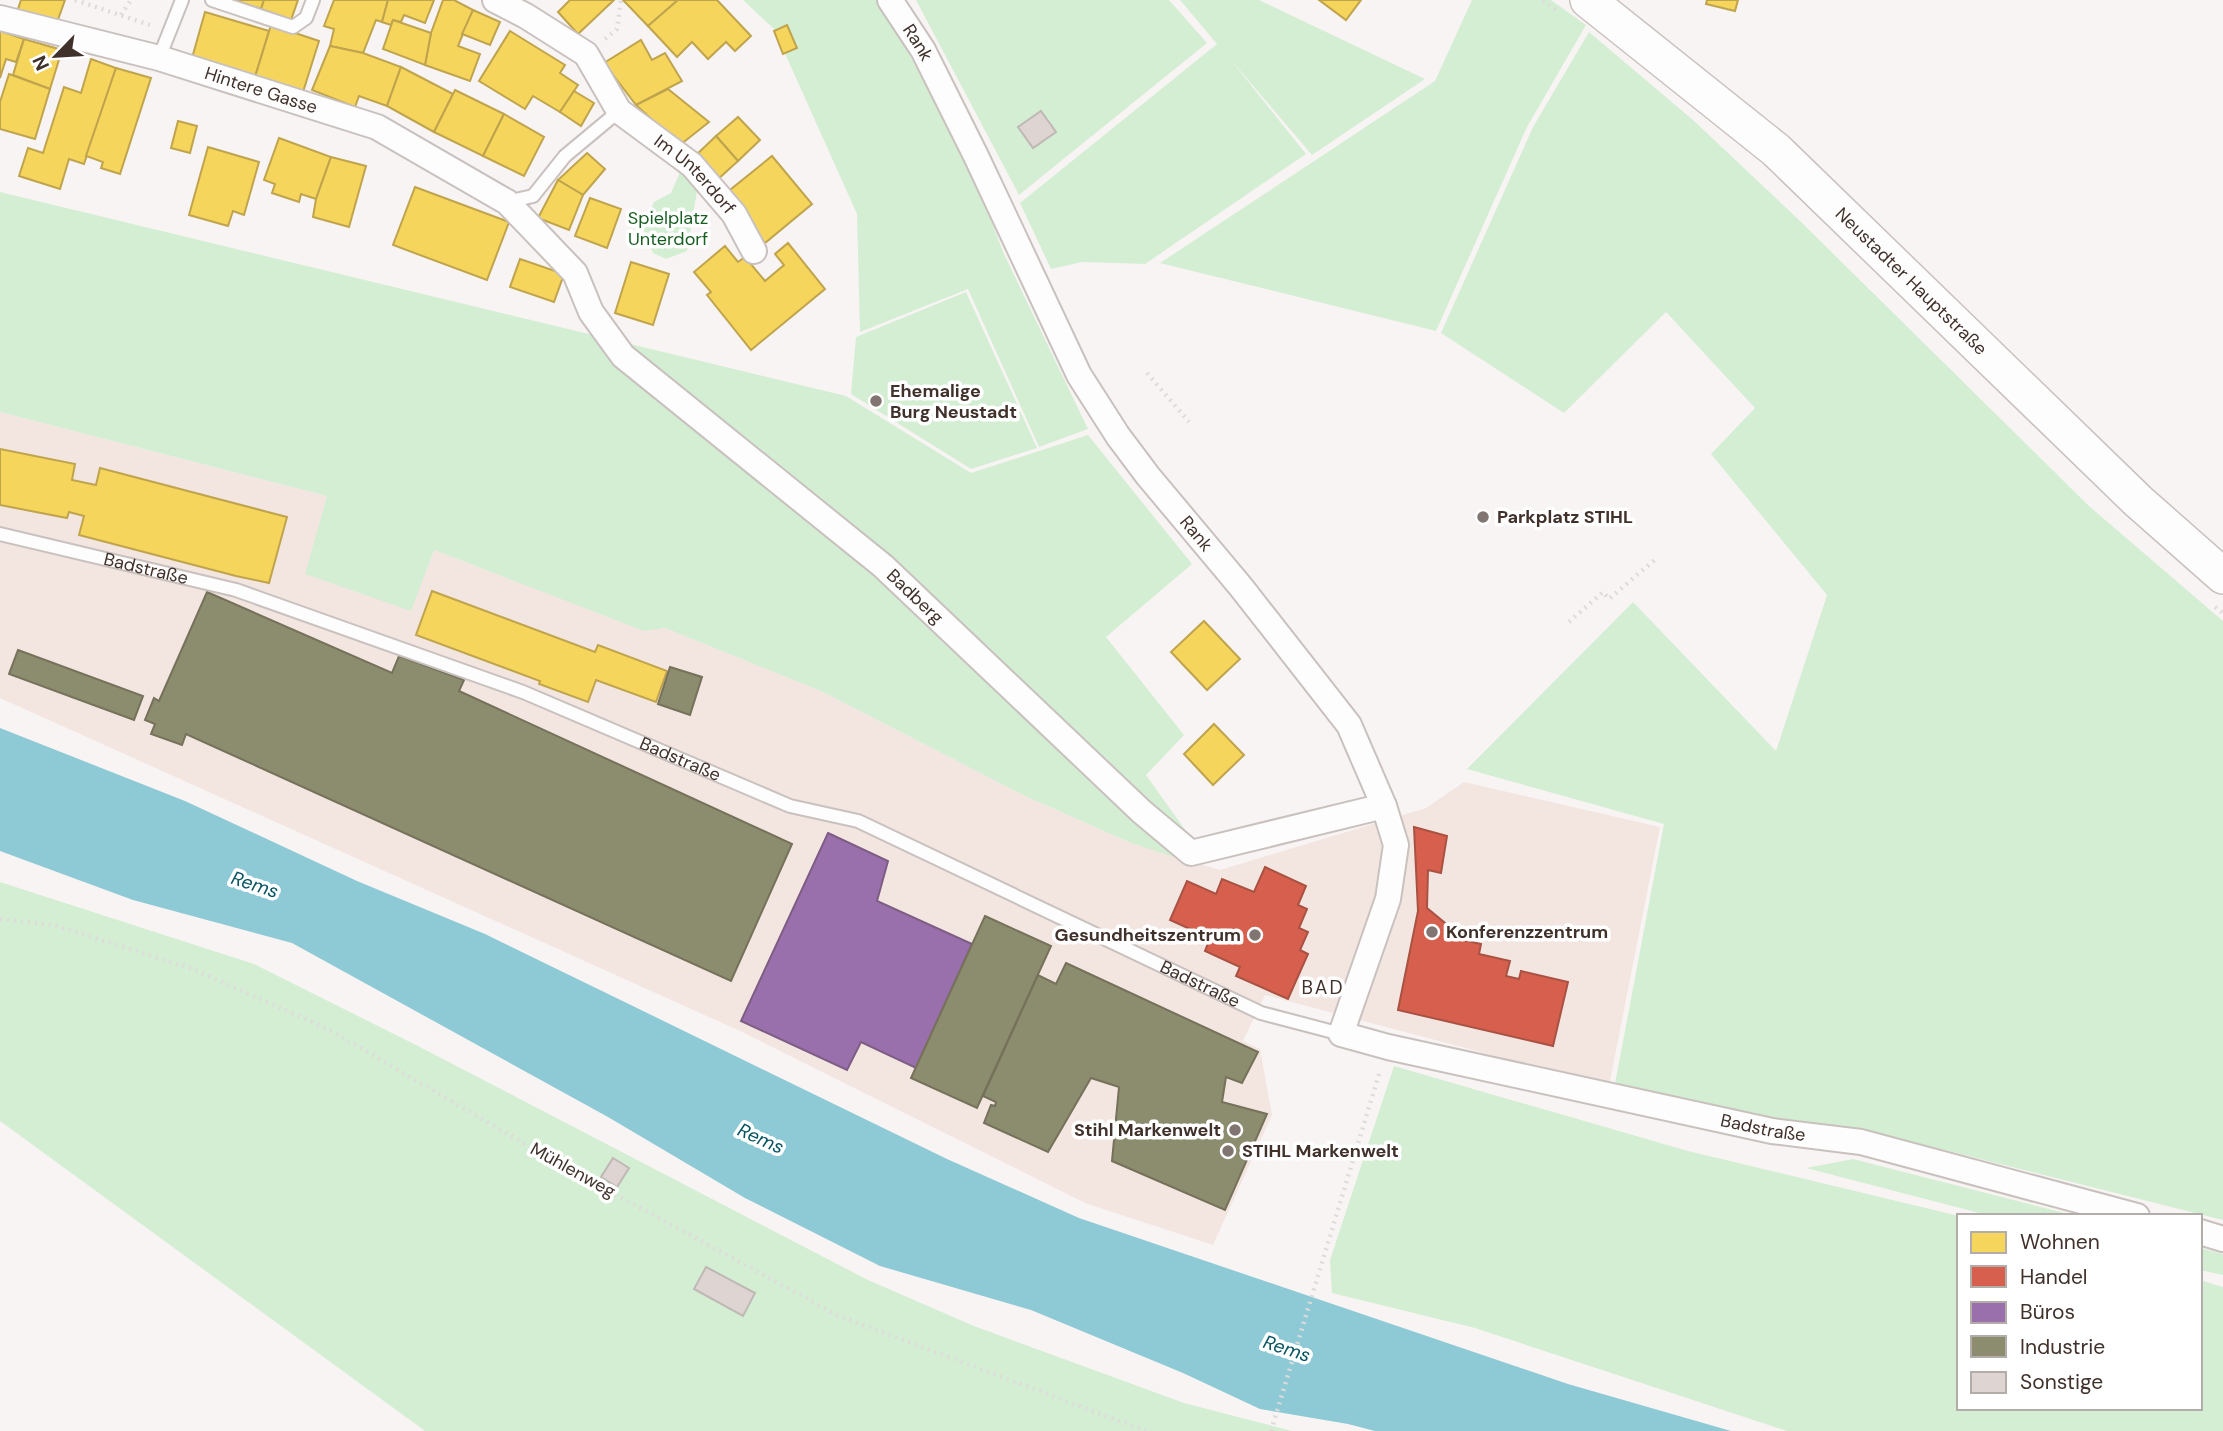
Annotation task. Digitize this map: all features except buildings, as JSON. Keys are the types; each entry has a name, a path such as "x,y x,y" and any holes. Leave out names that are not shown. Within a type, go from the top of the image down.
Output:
{"street":[{"name":"Im Unterdorf","path":"495,0 586,54 620,111 692,165 734,214 754,251"},
{"name":"Rank","path":"890,0 923,50 1079,375 1118,436 1148,476 1241,587 1349,725 1384,806 1396,845 1388,899 1341,1034"},
{"name":"Neustadter Hauptstraße","path":"1588,0 1776,150 2138,501 2223,576"},
{"name":"Hintere Gasse","path":"0,18 159,58 377,127 507,202"},
{"name":"Badberg","path":"507,202 575,273 591,312 623,356 883,566 1142,812 1191,853 1384,806"},
{"path":"1341,1034 1388,1047"},
{"name":"Badstraße","path":"1388,1047 1772,1131 1861,1142 2130,1214"},
{"path":"2202,1233 2223,1238"}],"lane":[{"path":"159,58 183,0"},
{"path":"212,0 293,27 306,18 313,0"},
{"path":"507,202 533,196 565,156 620,111"},
{"name":"Badstraße","path":"0,534 236,590 523,692 790,806 858,821 1261,1013 1341,1034"}],"path":[{"path":"75,0 148,24"},
{"path":"121,15 131,0"},
{"path":"586,54 617,29 621,0"},
{"path":"1147,373 1189,422"},
{"path":"1569,622 1602,592 1609,600 1657,558"},
{"name":"Mühlenweg","path":"0,919 54,925 193,969 328,1029 554,1161 837,1315 1146,1431"},
{"path":"1271,1431 1388,1047"}],"shaded area":[{"path":"0,412 327,496 306,574 434,550 644,630 665,628 821,691 1025,796 1131,843 1220,870 1426,808 1464,782 1660,827 1609,1086 1265,995 1243,1041 1260,1049 1272,1115 1213,1245 1085,1203 740,1031 0,698"}],"green space":[{"path":"743,0 880,0 973,174 1004,254 1088,429 1039,447 968,289 860,332 857,214 774,29"},
{"path":"916,0 1169,0 1207,43 1019,195"},
{"path":"1180,0 1259,0 1425,79 1312,155 1231,60 1306,154 1145,264 1082,262 1051,269 1020,203 1217,44"},
{"path":"1472,0 1551,0 1586,25 1527,127 1436,331 1160,263 1435,81"},
{"path":"1589,32 1693,120 1799,220 2089,506 2223,621 2223,1220 1861,1129 1774,1136 1614,1089 1664,824 1467,769 1633,602 1776,751 1827,595 1711,454 1755,408 1666,312 1564,413 1441,333 1533,127"},
{"name":"Spielplatz Unterdorf","path":"681,170 698,185 687,251 666,259 653,253 643,229 654,202 671,193"},
{"path":"0,192 846,396 971,473 1088,435 1192,564 1106,637 1184,735 1146,775 1193,841 1180,859 1131,843 1025,796 821,691 665,628 644,631 434,550 411,611 305,574 327,496 0,412"},
{"path":"966,292 1037,448 971,469 851,394 856,337"},
{"path":"0,882 254,964 416,1045 868,1280 974,1326 1184,1403 1292,1431 425,1431 0,1121"},
{"path":"1394,1066 1688,1151 1957,1216 1957,1410 2202,1410 2202,1281 2223,1287 2223,1431 1787,1431 1475,1328 1332,1293 1330,1260"},
{"path":"1853,1159 2068,1214 1983,1214 1806,1168"},
{"path":"2202,1249 2223,1254 2223,1275 2202,1270"}],"water":[{"name":"Rems","path":"0,728 185,801 357,881 485,934 947,1159 1079,1218 1568,1384 1731,1431 1375,1431 1260,1409 1183,1373 1031,1310 880,1266 745,1198 608,1117 292,943 133,900 0,851"}],"place":[{"name":"Ehemalige Burg Neustadt","path":"876,401"},
{"name":"Parkplatz STIHL","path":"1483,517"},
{"name":"Konferenzzentrum","path":"1432,932"},
{"name":"Gesundheitszentrum","path":"1255,935"},
{"name":"Stihl Markenwelt","path":"1235,1130"},
{"name":"STIHL Markenwelt","path":"1228,1151"}],"district":[{"name":"BAD","path":"1323,987"}]}
